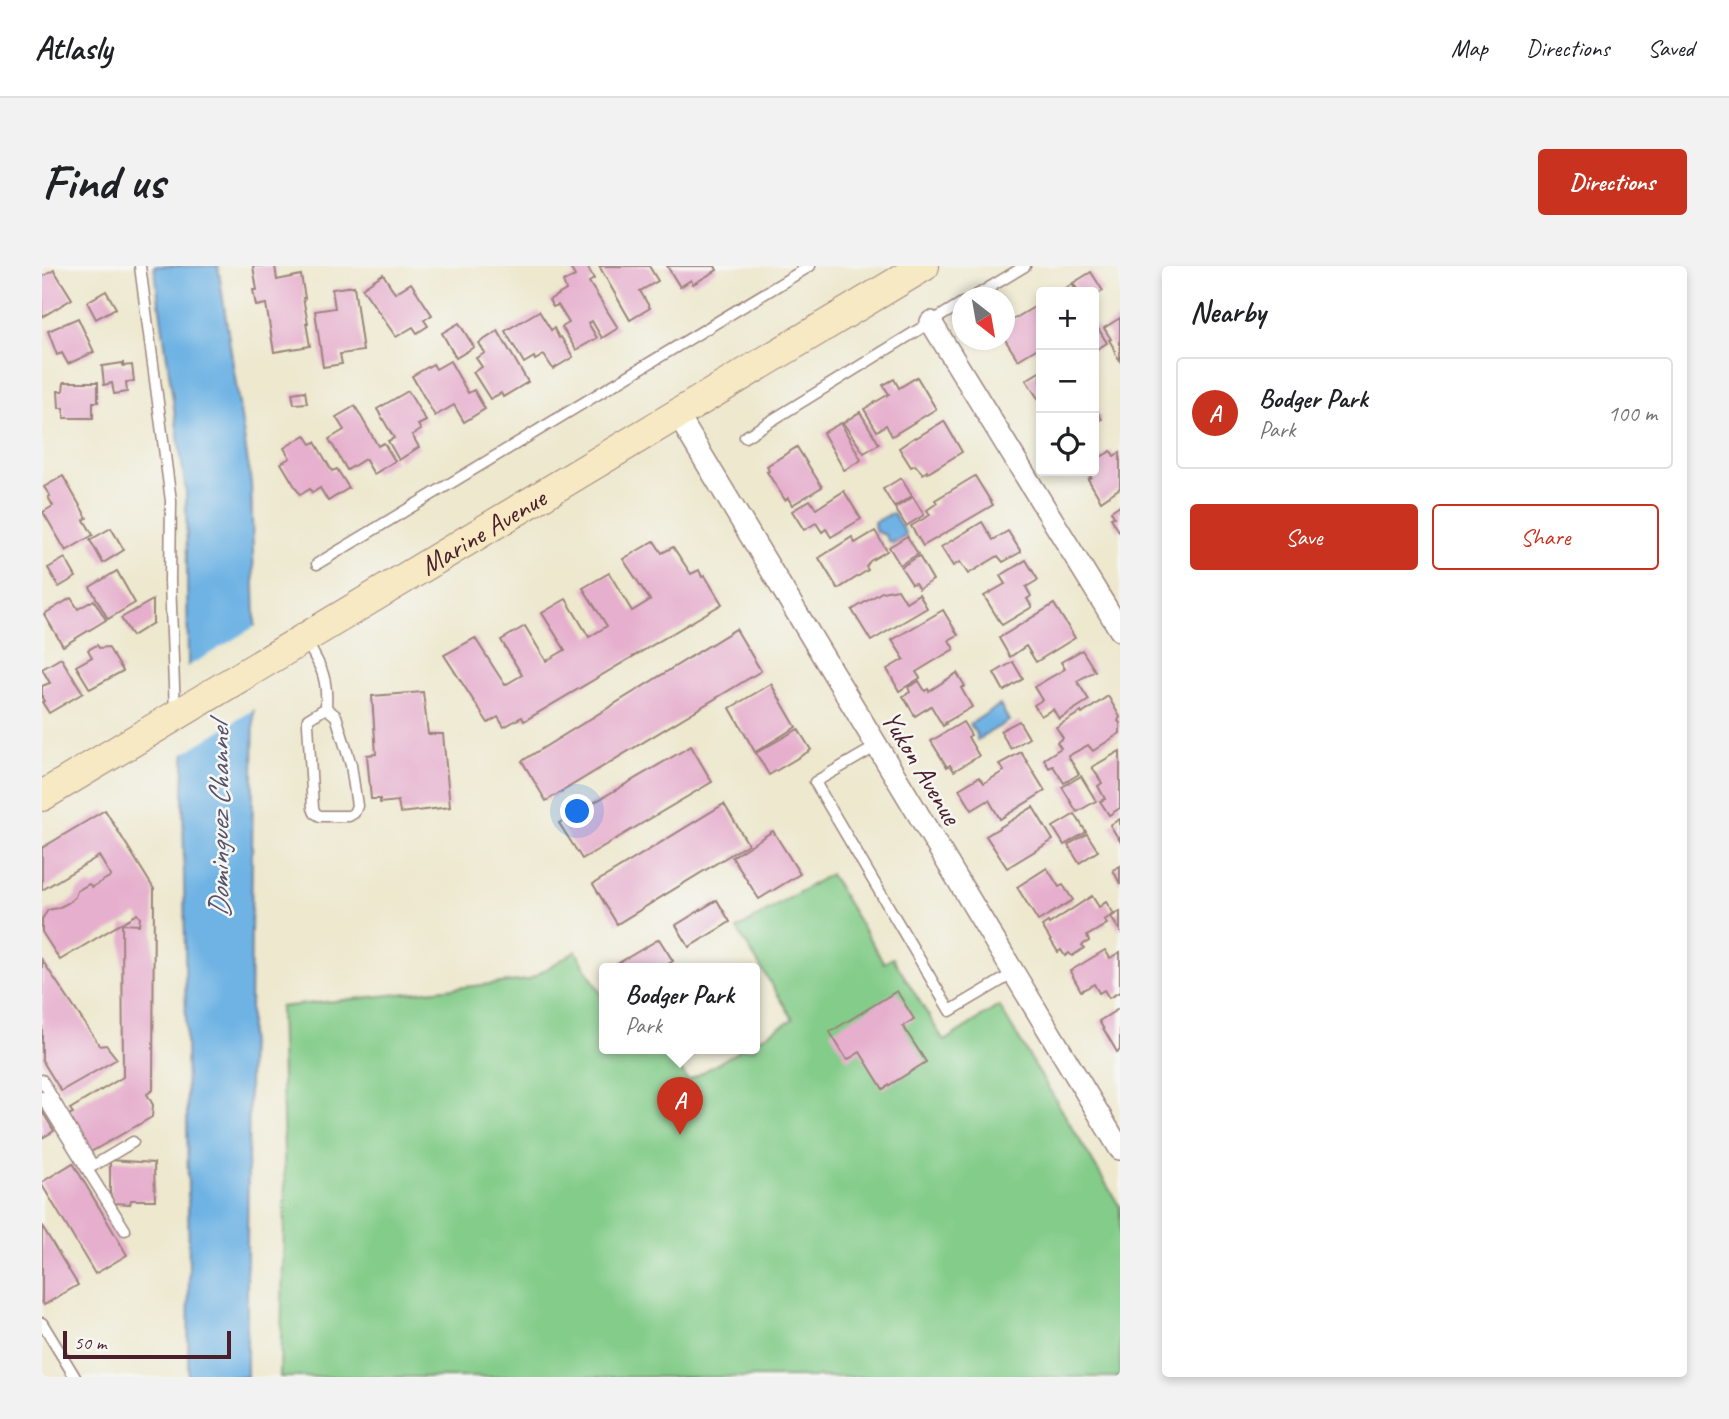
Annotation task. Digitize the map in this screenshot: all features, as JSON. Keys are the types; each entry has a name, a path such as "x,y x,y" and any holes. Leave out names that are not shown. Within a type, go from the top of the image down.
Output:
{"main road":[{"name":"Marine Avenue","path":"42,796 925,266"}],"street":[{"path":"931,322 1120,630"},
{"name":"Yukon Avenue","path":"677,414 1120,1149"}],"lane":[{"path":"140,266 171,501 170,581 176,715"},
{"path":"317,564 810,266"},
{"path":"990,287 1025,266"},
{"path":"745,437 952,309"},
{"path":"304,638 320,666 327,687 326,708"},
{"path":"326,708 336,716 351,765 357,806 349,816 320,816 313,808 307,724 308,719 326,708"},
{"path":"877,746 815,782 950,1011 1014,973"},
{"path":"42,1080 93,1166 133,1142"},
{"path":"42,1097 125,1230"},
{"path":"42,1323 75,1377"}],"green space":[{"path":"830,874 884,963 893,958 944,1041 999,1006 1120,1207 1120,1375 280,1377 285,1189 280,1007 528,980 576,951 599,991 599,1054 671,1054 688,1081 734,1054 760,1054 760,1038 793,1019 737,929"}],"water":[{"name":"Dominguez Channel","path":"154,266 218,266 251,483 255,621 247,1377 188,1377 183,793 188,661 186,492"},
{"path":"893,513 906,534 892,543 885,535 875,531 874,522"},
{"path":"1000,705 1009,721 977,740 970,724"}],"pier":[{"path":"259,624 258,707 181,755 184,669"}],"building":[{"path":"253,266 275,266 277,280 301,275 310,346 274,352 266,304 256,306 253,290 257,290"},
{"path":"569,266 591,266 588,268 594,279 589,282 618,328 602,338 592,321 588,323 597,338 576,350 562,327 569,323 558,305 553,307 549,300 566,290 563,282 575,276"},
{"path":"599,266 649,266 658,281 640,291 650,308 630,320"},
{"path":"667,266 715,266 717,270 693,284 691,280 680,287"},
{"path":"54,270 72,299 42,317 42,277"},
{"path":"1091,272 1103,291 1099,293 1099,287 1076,287 1073,283"},
{"path":"383,274 395,293 411,283 432,315 424,320 428,326 417,333 413,327 396,337 362,288"},
{"path":"354,286 363,351 340,354 342,364 323,367 315,311 335,308 332,289"},
{"path":"106,291 116,308 96,319 87,302"},
{"path":"1036,306 1036,349 1018,360 1012,350 1015,350 1015,318"},
{"path":"539,311 551,330 554,328 559,338 561,337 573,357 553,369 544,355 524,363 505,331"},
{"path":"78,318 94,352 68,364 62,353 57,355 48,331"},
{"path":"1120,318 1120,361 1104,328"},
{"path":"459,323 474,347 456,358 442,333"},
{"path":"1099,330 1107,343 1099,348"},
{"path":"498,331 528,382 503,397 501,393 490,399 473,372 482,367 476,358 485,353 479,343"},
{"path":"450,361 468,393 474,390 485,409 464,422 454,405 435,416 412,376 433,364 436,369"},
{"path":"123,363 123,366 132,365 134,381 126,382 127,392 114,394 112,383 104,385 102,366"},
{"path":"1036,374 1036,395 1026,380"},
{"path":"917,377 936,409 892,436 886,425 877,431 864,409 889,394 883,385 894,379 899,388"},
{"path":"64,382 98,382 98,402 93,402 93,418 64,418 64,408 59,408 58,391 63,391"},
{"path":"305,391 307,403 294,404 292,393"},
{"path":"408,391 426,421 418,425 421,430 412,435 419,447 399,460 388,441 394,438 377,409"},
{"path":"355,406 378,446 384,443 395,461 374,474 365,459 347,470 329,439 344,430 336,417"},
{"path":"860,412 879,444 864,453 843,423"},
{"path":"944,421 962,452 923,474 915,465 911,467 899,448"},
{"path":"841,423 861,460 844,470 823,433"},
{"path":"305,435 311,444 315,442 332,471 337,469 349,488 328,501 320,488 312,493 310,489 300,495 281,463 290,458 284,448"},
{"path":"797,447 822,487 792,505 788,498 785,500 767,472 767,466"},
{"path":"1111,451 1114,456 1120,452 1120,488 1101,501 1088,479 1090,476 1099,476 1099,458"},
{"path":"63,476 87,518 84,520 93,535 66,551 43,512 53,506 44,487"},
{"path":"975,476 993,505 923,546 911,526 930,515 927,510 937,503 935,500"},
{"path":"901,478 912,496 894,507 883,489"},
{"path":"844,491 861,519 831,537 826,529 822,532 816,523 804,530 792,511 810,500 816,509"},
{"path":"913,497 924,515 906,526 895,508"},
{"path":"1120,505 1120,533 1111,518 1114,517 1111,511"},
{"path":"982,522 993,540 1008,531 1021,552 1003,562 998,556 968,574 960,562 953,566 941,547"},
{"path":"111,528 124,550 103,563 90,540"},
{"path":"875,531 887,551 870,561 866,567 868,570 838,589 819,558 852,537 855,543"},
{"path":"907,536 918,554 900,565 889,547"},
{"path":"654,541 662,553 673,547 691,574 699,570 722,604 524,721 522,717 504,727 498,717 488,723 444,655 475,638 505,685 522,675 501,640 525,626 546,661 565,650 542,613 566,599 589,637 607,626 583,588 609,573 632,611 650,600 623,559"},
{"path":"919,556 933,580 919,589 915,583 912,584 901,567"},
{"path":"65,558 76,577 59,587 48,568"},
{"path":"1026,560 1038,580 1026,587 1031,596 1027,599 1032,607 1002,625 984,596 1005,584 1000,576"},
{"path":"117,571 135,603 108,619 90,587"},
{"path":"898,589 906,602 919,594 927,608 871,641 852,610 882,592"},
{"path":"71,598 78,609 94,600 106,620 63,646 44,614"},
{"path":"153,600 153,623 132,636 121,618"},
{"path":"1054,604 1075,638 1036,662 1026,646 1010,657 999,638"},
{"path":"943,610 958,635 949,640 954,649 916,672 920,678 899,691 887,669 904,659 892,640"},
{"path":"736,629 761,671 546,801 522,761"},
{"path":"97,645 99,648 108,647 123,671 90,689 76,666 92,657 88,650"},
{"path":"1082,650 1095,671 1077,681 1089,700 1059,719 1053,709 1041,716 1034,705 1042,700 1034,687 1065,669 1061,662"},
{"path":"61,658 83,693 49,713 42,702 42,686 50,683 42,669"},
{"path":"1013,662 1023,679 1004,691 994,673"},
{"path":"957,673 965,686 961,688 972,707 943,726 931,706 915,716 903,696 910,692 908,687 919,681 925,691 929,691"},
{"path":"771,684 796,727 755,752 730,708"},
{"path":"423,692 428,734 443,734 450,807 400,813 398,801 380,803 380,799 371,799 367,755 376,754 372,696"},
{"path":"1108,696 1120,717 1120,733 1093,751 1088,745 1068,756 1079,774 1064,783 1053,766 1049,768 1044,759 1061,748 1057,742 1063,738 1056,727 1081,712 1082,714"},
{"path":"1019,721 1029,738 1011,749 1000,731"},
{"path":"963,722 979,756 954,771 950,765 947,767 931,741"},
{"path":"798,729 811,750 769,775 756,753"},
{"path":"691,746 712,782 582,859 559,823"},
{"path":"1120,751 1120,808 1109,815 1100,801 1105,799 1098,786 1102,783 1092,767"},
{"path":"1021,752 1045,791 1000,819 989,800 972,810 959,789 979,777 984,783 1004,771 999,764"},
{"path":"1081,776 1096,801 1077,812 1062,787"},
{"path":"724,804 748,844 617,924 593,884"},
{"path":"1033,807 1053,840 1007,868 986,836"},
{"path":"105,810 154,889 153,1090 147,1094 153,1105 152,1117 89,1153 67,1116 73,1113 70,1109 123,1077 122,924 139,925 140,918 137,914 60,960 42,932 42,919 48,910 68,903 77,891 89,884 92,887 111,876 99,856 42,890 42,848"},
{"path":"1075,814 1086,832 1064,845 1053,827"},
{"path":"1120,819 1120,841 1110,825"},
{"path":"773,831 800,874 759,899 732,857"},
{"path":"1087,834 1098,851 1079,863 1068,845"},
{"path":"1120,866 1120,884 1113,870"},
{"path":"1047,868 1059,887 1063,885 1073,900 1038,921 1017,887"},
{"path":"1092,896 1099,907 1106,902 1114,914 1104,920 1107,924 1087,936 1089,941 1082,945 1084,948 1072,956 1069,953 1065,956 1061,950 1058,952 1042,926"},
{"path":"717,900 730,922 689,947 676,925"},
{"path":"1120,911 1120,931 1111,917"},
{"path":"659,939 673,961 670,963 619,963"},
{"path":"1105,950 1110,958 1120,952 1120,992 1109,998 1104,990 1099,993 1094,984 1081,991 1070,971"},
{"path":"42,960 100,1046 106,1045 117,1059 61,1091 42,1060"},
{"path":"897,991 914,1019 903,1026 926,1062 883,1089 860,1052 847,1060 830,1032"},
{"path":"1120,1008 1120,1050 1117,1052 1099,1021"},
{"path":"42,1111 54,1131 42,1138"},
{"path":"110,1160 154,1163 155,1200 131,1200 130,1204 114,1203 110,1193"},
{"path":"73,1163 127,1255 95,1274 42,1185 42,1182"},
{"path":"42,1226 78,1285 44,1305 42,1301"}],"place":[{"name":"Bodger Park","path":"680,1135"}]}
